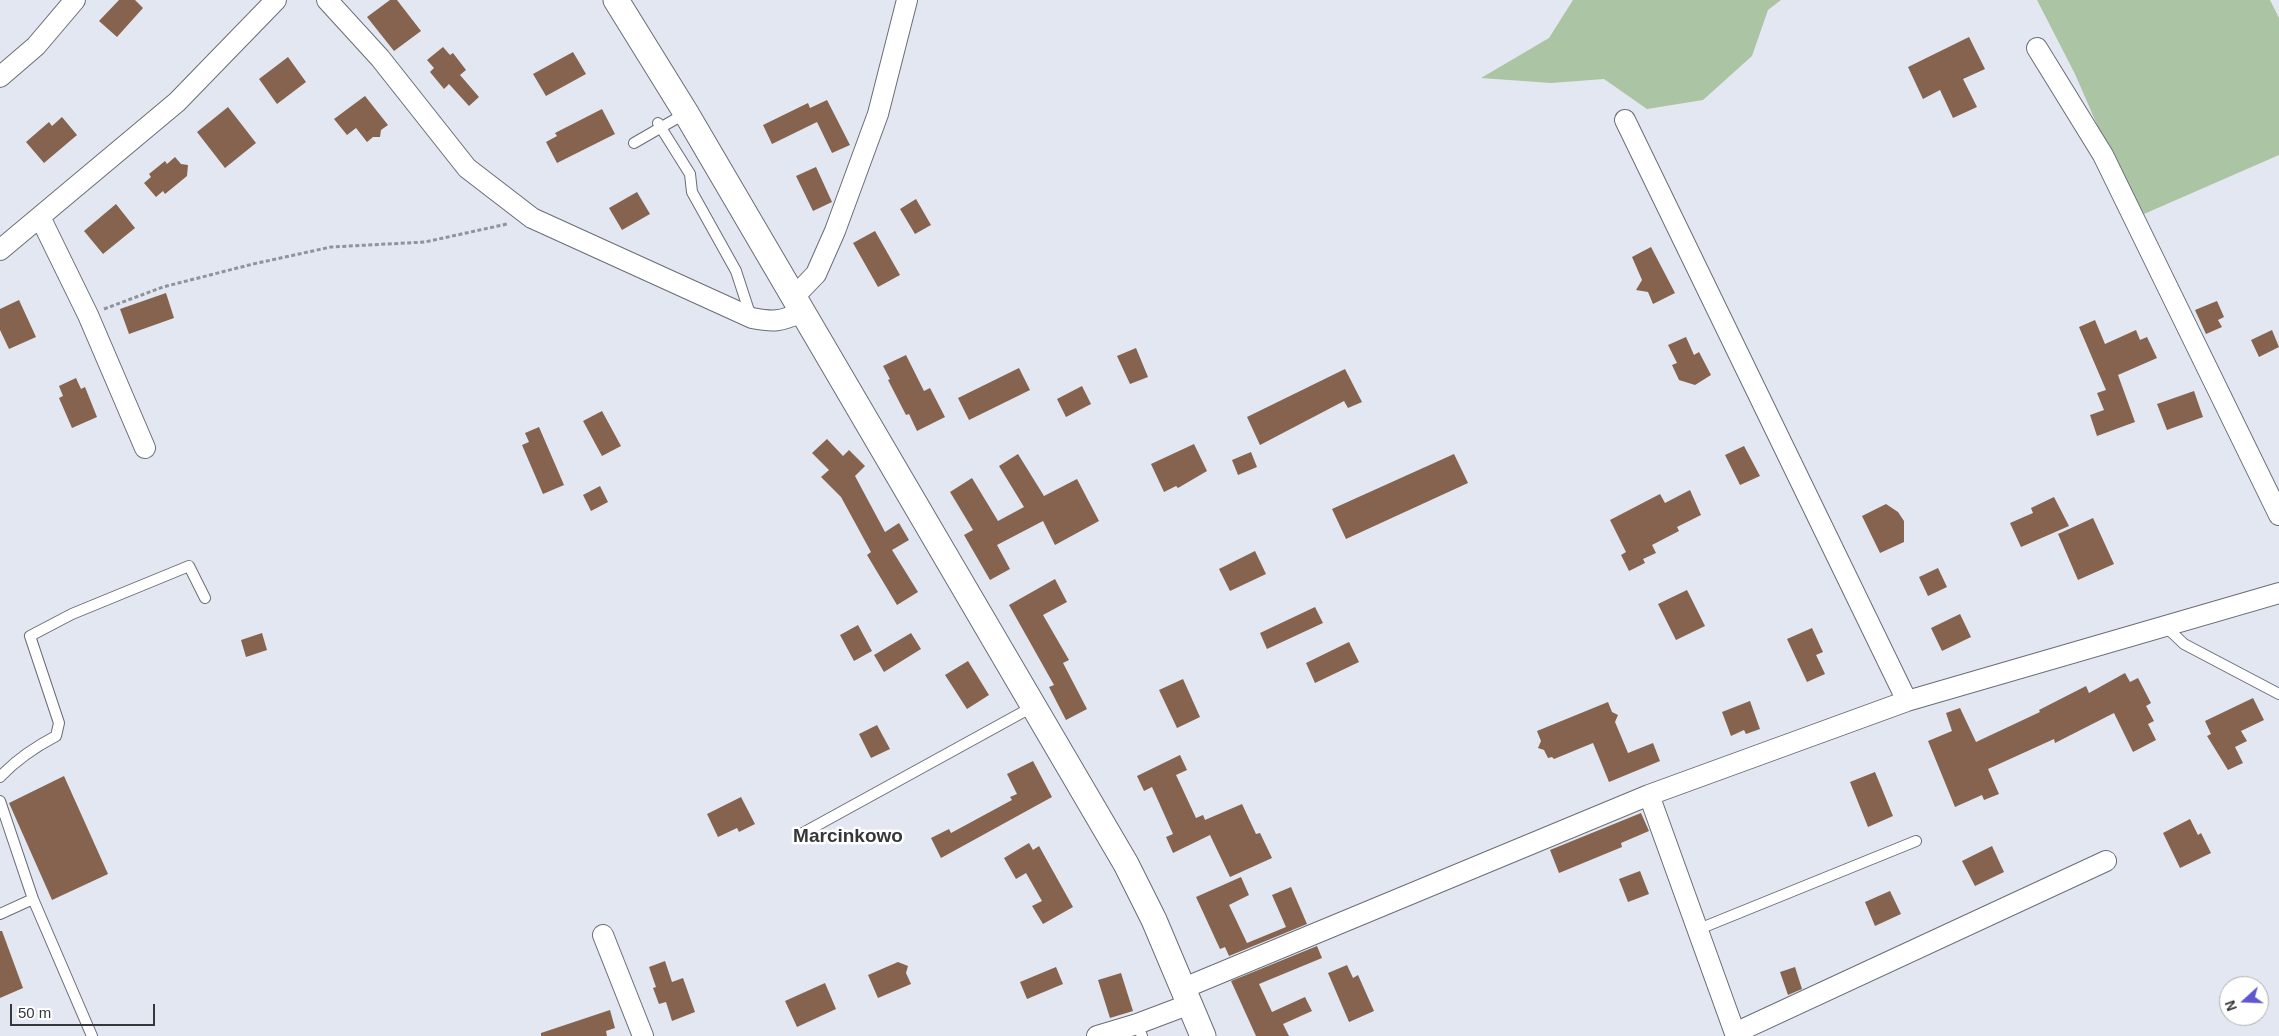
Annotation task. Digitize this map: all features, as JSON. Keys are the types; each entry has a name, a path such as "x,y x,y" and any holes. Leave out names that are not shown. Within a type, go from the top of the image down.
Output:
{"street":[{"path":"0,77 36,46 75,0"},
{"path":"0,250 177,102 276,0"},
{"path":"326,0 380,58 467,168 532,218 752,318 773,322 786,320 797,305 816,274 835,231 878,114 907,0"},
{"path":"616,0 686,113 936,543 1126,864 1154,920 1203,1036"},
{"path":"2037,48 2103,155 2279,515"},
{"path":"1625,120 1907,701"},
{"path":"40,217 88,315 145,448"},
{"path":"1097,1036 1140,1030 1187,996 1649,795 1907,701 2279,593"},
{"path":"1649,795 1699,928 1736,1035 2106,861"},
{"path":"603,934 643,1036"}],"lane":[{"path":"634,143 660,125 686,113"},
{"path":"660,125 690,174 692,192 736,271 752,318"},
{"path":"0,777 10,766 56,736 59,723 30,636 72,614 189,566 205,598"},
{"path":"2166,626 2184,644 2279,694"},
{"path":"803,833 1034,706"},
{"path":"0,801 33,899 92,1036"},
{"path":"1699,928 1916,841"},
{"path":"0,914 33,899"}],"path":[{"path":"88,315 163,287 253,264 331,247 425,242 532,218"}],"green space":[{"path":"1573,0 1781,0 1768,10 1752,56 1703,100 1647,109 1604,79 1551,83 1481,78 1549,38"},
{"path":"2037,0 2270,0 2279,18 2279,155 2144,214 2118,173 2075,74"}],"building":[{"path":"119,0 135,0 143,8 117,37 99,21"},
{"path":"390,0 397,0 421,31 394,51 367,17"},
{"path":"1969,37 1985,69 1963,79 1977,107 1953,118 1940,90 1923,99 1908,67"},
{"path":"443,47 450,55 453,53 466,70 460,75 479,97 469,106 449,84 444,89 430,72 434,68 427,60"},
{"path":"573,52 586,74 546,96 533,74"},
{"path":"288,57 306,82 277,104 259,79"},
{"path":"365,96 388,125 381,130 380,137 373,137 367,142 356,128 347,135 334,119"},
{"path":"827,100 850,145 832,153 817,122 772,144 763,125 808,103 810,108"},
{"path":"228,107 256,143 225,168 197,132"},
{"path":"602,109 615,134 557,163 546,142 557,136 555,133"},
{"path":"62,117 77,135 44,163 26,142 49,122 52,126"},
{"path":"175,157 181,164 188,165 187,176 165,194 163,191 156,197 144,183 151,177 149,174 165,161 167,164"},
{"path":"816,167 832,202 813,211 796,176"},
{"path":"637,192 650,214 622,230 609,208"},
{"path":"916,199 931,225 915,234 900,209"},
{"path":"116,204 135,228 103,254 84,231"},
{"path":"875,231 900,275 878,287 853,243"},
{"path":"1651,247 1675,293 1653,304 1648,292 1636,290 1642,280 1632,257"},
{"path":"166,293 174,318 129,334 120,309"},
{"path":"19,300 36,337 9,349 0,330 0,309"},
{"path":"2217,301 2224,317 2218,320 2222,327 2206,334 2195,310"},
{"path":"2095,320 2105,344 2136,330 2140,340 2147,337 2157,358 2118,375 2135,422 2097,436 2090,415 2104,410 2097,393 2106,390 2079,327"},
{"path":"2272,330 2279,347 2259,357 2251,340"},
{"path":"1686,337 1694,355 1699,352 1711,375 1695,385 1679,380 1672,365 1677,363 1668,345"},
{"path":"1136,348 1148,377 1130,384 1117,356"},
{"path":"906,355 924,391 930,388 945,417 917,431 909,414 906,415 883,366"},
{"path":"1019,368 1030,390 969,420 958,398"},
{"path":"1345,369 1362,402 1348,408 1344,401 1260,445 1247,417"},
{"path":"76,378 81,389 85,387 97,417 72,428 59,398 63,396 59,386"},
{"path":"1082,386 1091,404 1066,417 1057,399"},
{"path":"2194,391 2203,417 2167,430 2157,404"},
{"path":"602,411 621,446 602,456 583,421"},
{"path":"539,427 564,485 543,494 522,445 529,442 525,433"},
{"path":"827,439 843,456 849,450 865,466 855,476 885,532 899,523 909,540 892,550 918,592 897,605 867,555 871,552 841,497 821,477 829,470 812,453"},
{"path":"1194,444 1207,471 1178,488 1176,486 1164,492 1151,464"},
{"path":"1744,446 1760,476 1740,485 1725,455"},
{"path":"1251,452 1257,467 1238,475 1232,460"},
{"path":"1018,454 1044,496 1077,479 1099,521 1055,545 1043,521 997,545 1010,569 990,580 964,535 973,530 950,492 972,478 998,521 1024,507 999,466"},
{"path":"1454,454 1468,483 1346,539 1332,509"},
{"path":"600,486 608,502 591,511 583,495"},
{"path":"1690,490 1701,515 1677,527 1679,531 1652,545 1656,553 1643,559 1645,563 1629,571 1621,555 1626,552 1610,520 1660,494 1665,503"},
{"path":"2054,497 2069,526 2021,547 2010,523 2033,513 2031,508"},
{"path":"1886,504 1898,512 1904,521 1904,542 1880,553 1862,516"},
{"path":"2093,518 2114,564 2078,580 2058,534"},
{"path":"1255,551 1266,574 1230,591 1219,569"},
{"path":"1938,568 1947,587 1928,596 1919,577"},
{"path":"1055,579 1067,602 1043,615 1069,660 1063,663 1087,709 1066,720 1049,687 1054,685 1009,605"},
{"path":"1687,590 1705,626 1676,640 1658,604"},
{"path":"1315,607 1323,623 1267,649 1260,633"},
{"path":"1960,614 1971,637 1942,651 1931,628"},
{"path":"858,625 872,651 854,661 840,635"},
{"path":"1812,628 1823,652 1816,655 1825,674 1807,682 1787,639"},
{"path":"262,633 267,650 246,657 241,640"},
{"path":"911,633 921,649 884,672 874,655"},
{"path":"1349,642 1359,662 1315,683 1306,663"},
{"path":"968,661 989,695 967,709 945,675"},
{"path":"2125,673 2130,682 2138,678 2151,703 2146,706 2154,721 2148,724 2156,740 2133,752 2114,713 2055,743 2054,739 1988,769 1999,794 1984,800 1982,795 1955,807 1928,741 1952,731 1946,713 1960,708 1976,742 2040,712 2039,710 2086,686 2089,693"},
{"path":"1183,679 1200,717 1177,728 1159,690"},
{"path":"2253,698 2264,720 2241,731 2247,741 2235,747 2243,763 2228,770 2207,736 2211,734 2205,721"},
{"path":"1750,701 1760,729 1746,734 1744,730 1731,736 1722,712"},
{"path":"1608,702 1612,712 1618,715 1615,722 1628,753 1653,743 1660,761 1609,782 1593,743 1554,759 1552,757 1548,758 1544,750 1538,748 1541,741 1537,731"},
{"path":"877,725 890,749 871,758 859,734"},
{"path":"1180,755 1187,770 1176,775 1196,818 1203,815 1205,820 1242,804 1256,834 1260,833 1272,858 1230,877 1210,835 1173,853 1166,837 1173,834 1152,787 1144,791 1137,776"},
{"path":"1033,761 1052,797 941,858 931,838 949,829 951,833 1012,800 1010,797 1017,794 1007,774"},
{"path":"1875,772 1893,816 1868,827 1850,782"},
{"path":"64,776 108,874 52,900 9,803"},
{"path":"741,797 755,824 739,832 737,828 718,837 707,814"},
{"path":"1641,813 1649,831 1621,843 1622,847 1559,873 1550,850"},
{"path":"2190,819 2198,835 2201,833 2211,853 2180,868 2163,833"},
{"path":"1029,843 1033,850 1039,846 1073,907 1043,924 1032,906 1042,901 1026,873 1016,879 1004,858"},
{"path":"1992,846 2004,872 1975,886 1962,861"},
{"path":"1640,871 1649,894 1628,902 1619,879"},
{"path":"1241,877 1249,895 1229,905 1247,943 1286,927 1272,895 1291,887 1307,924 1229,956 1225,947 1220,949 1196,897"},
{"path":"1890,891 1901,914 1875,926 1865,902"},
{"path":"0,931 2,931 23,988 0,998"},
{"path":"1317,946 1322,958 1259,984 1272,1012 1305,997 1312,1011 1283,1024 1289,1036 1256,1036 1231,981"},
{"path":"665,961 672,982 683,978 695,1012 672,1021 666,1002 659,1004 653,988 656,987 649,967"},
{"path":"898,962 908,966 906,973 911,984 878,998 868,975"},
{"path":"1347,965 1353,978 1358,975 1374,1011 1349,1022 1328,973"},
{"path":"1056,967 1063,984 1027,999 1020,982"},
{"path":"1795,967 1802,989 1788,995 1780,972"},
{"path":"1121,973 1133,1011 1110,1018 1098,980"},
{"path":"825,983 836,1009 797,1027 785,1001"},
{"path":"610,1010 615,1028 606,1031 607,1036 541,1036 541,1033"}],"district":[{"name":"Marcinkowo","path":"848,837"}]}
